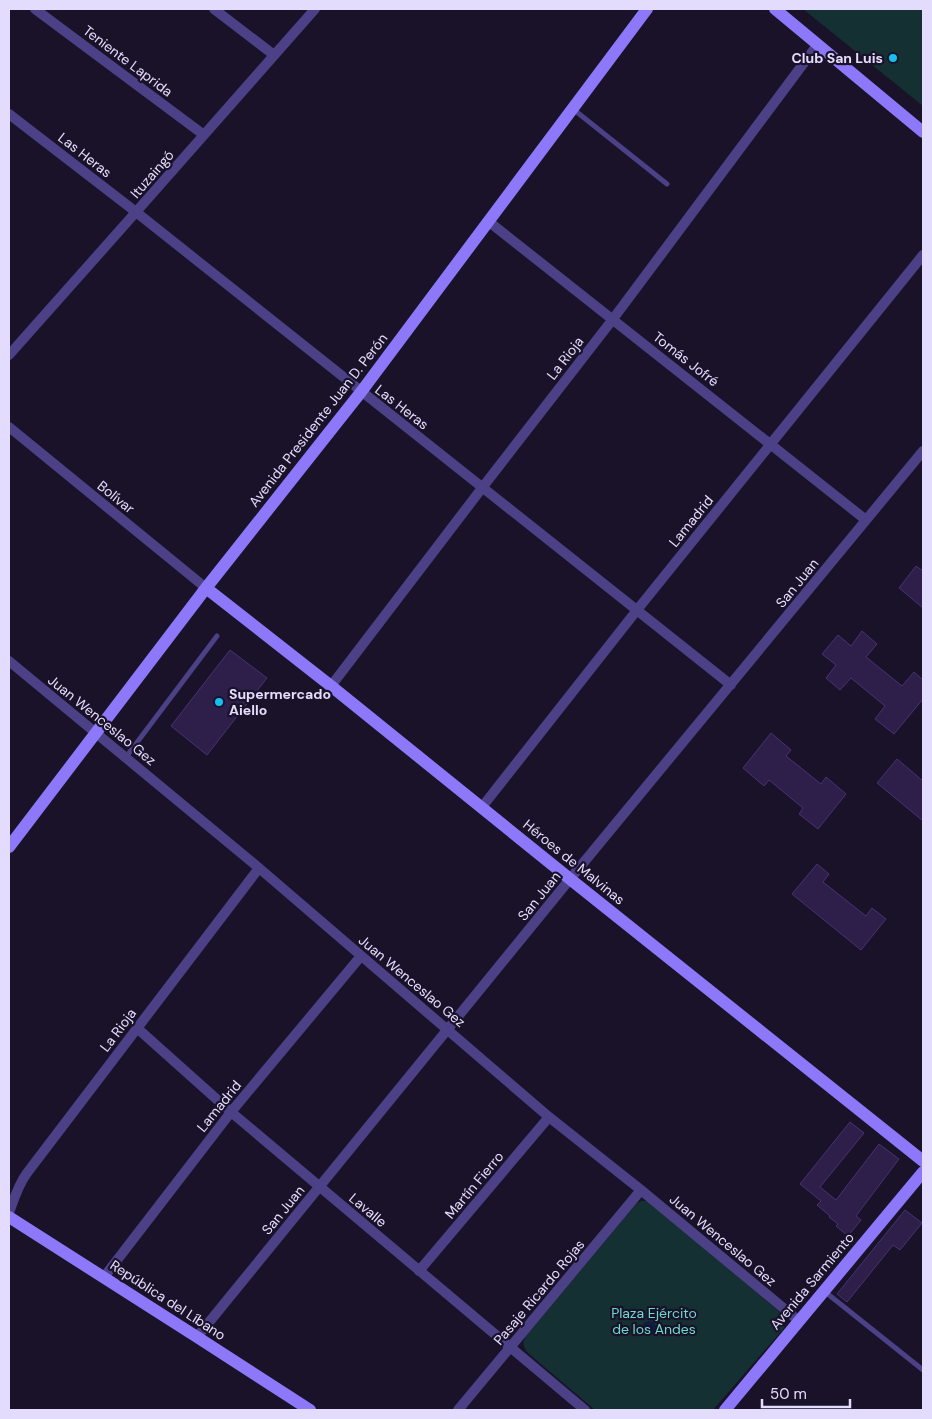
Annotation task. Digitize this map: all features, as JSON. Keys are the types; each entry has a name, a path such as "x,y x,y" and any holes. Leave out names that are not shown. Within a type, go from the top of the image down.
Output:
{"main road":[{"name":"Avenida Presidente Juan D. Perón","path":"9,847 206,588 361,392 647,9"},
{"path":"775,9 923,132"},
{"name":"Héroes de Malvinas","path":"206,588 482,806 570,879 923,1161"},
{"name":"Avenida Sarmiento","path":"725,1410 923,1172"},
{"name":"República del Líbano","path":"9,1215 310,1410"}],"street":[{"name":"Teniente Laprida","path":"35,9 204,135"},
{"path":"214,9 274,55"},
{"name":"Ituzaingó","path":"9,355 315,9"},
{"name":"La Rioja","path":"331,686 613,319 818,44"},
{"name":"Las Heras","path":"9,114 136,212 731,685"},
{"name":"Tomás Jofré","path":"488,221 866,520"},
{"name":"Lamadrid","path":"482,806 636,610 923,255"},
{"name":"Bolívar","path":"9,427 206,588"},
{"name":"San Juan","path":"197,1336 923,451"},
{"name":"Juan Wenceslao Gez","path":"9,660 260,868 549,1117 641,1190 799,1321"},
{"name":"La Rioja","path":"9,1215 21,1182 136,1028 260,868"},
{"name":"Lamadrid","path":"104,1277 231,1112 361,956"},
{"name":"Lavalle","path":"136,1028 231,1112 585,1410"},
{"name":"Martín Fierro","path":"419,1271 549,1117"},
{"name":"Pasaje Ricardo Rojas","path":"458,1410 641,1190"}],"lane":[{"path":"572,109 667,184"},
{"path":"126,757 217,636"},
{"path":"824,1290 923,1370"}],"green space":[{"name":"Club San Luis","path":"803,9 923,9 923,106"},
{"name":"Plaza Ejército de los Andes","path":"641,1201 651,1203 782,1314 785,1319 784,1328 713,1410 595,1410 528,1353 524,1347 526,1336 636,1204"}],"water":[{"path":"646,1321 652,1321 656,1328 652,1335 646,1335 642,1331 642,1325"}],"building":[{"path":"916,566 923,571 923,608 899,588"},
{"path":"862,631 877,644 866,657 902,686 914,672 923,680 923,699 894,734 875,719 885,706 851,678 840,690 826,678 836,665 822,654 838,635 851,646"},
{"name":"Supermercado Aiello","path":"230,650 267,678 207,755 171,726"},
{"path":"771,733 791,750 786,756 821,784 826,777 846,794 818,829 799,814 803,808 769,780 764,786 743,768"},
{"path":"897,759 923,781 923,821 877,783"},
{"path":"817,864 829,874 823,882 866,916 872,908 886,919 861,950 792,894"},
{"path":"850,1122 864,1133 820,1187 836,1200 879,1144 899,1159 856,1216 861,1220 848,1236 817,1205 821,1201 800,1184"},
{"path":"905,1210 922,1223 900,1250 893,1245 847,1302 837,1294"}],"place":[{"name":"Club San Luis","path":"893,58"},
{"name":"Supermercado Aiello","path":"219,702"}]}
